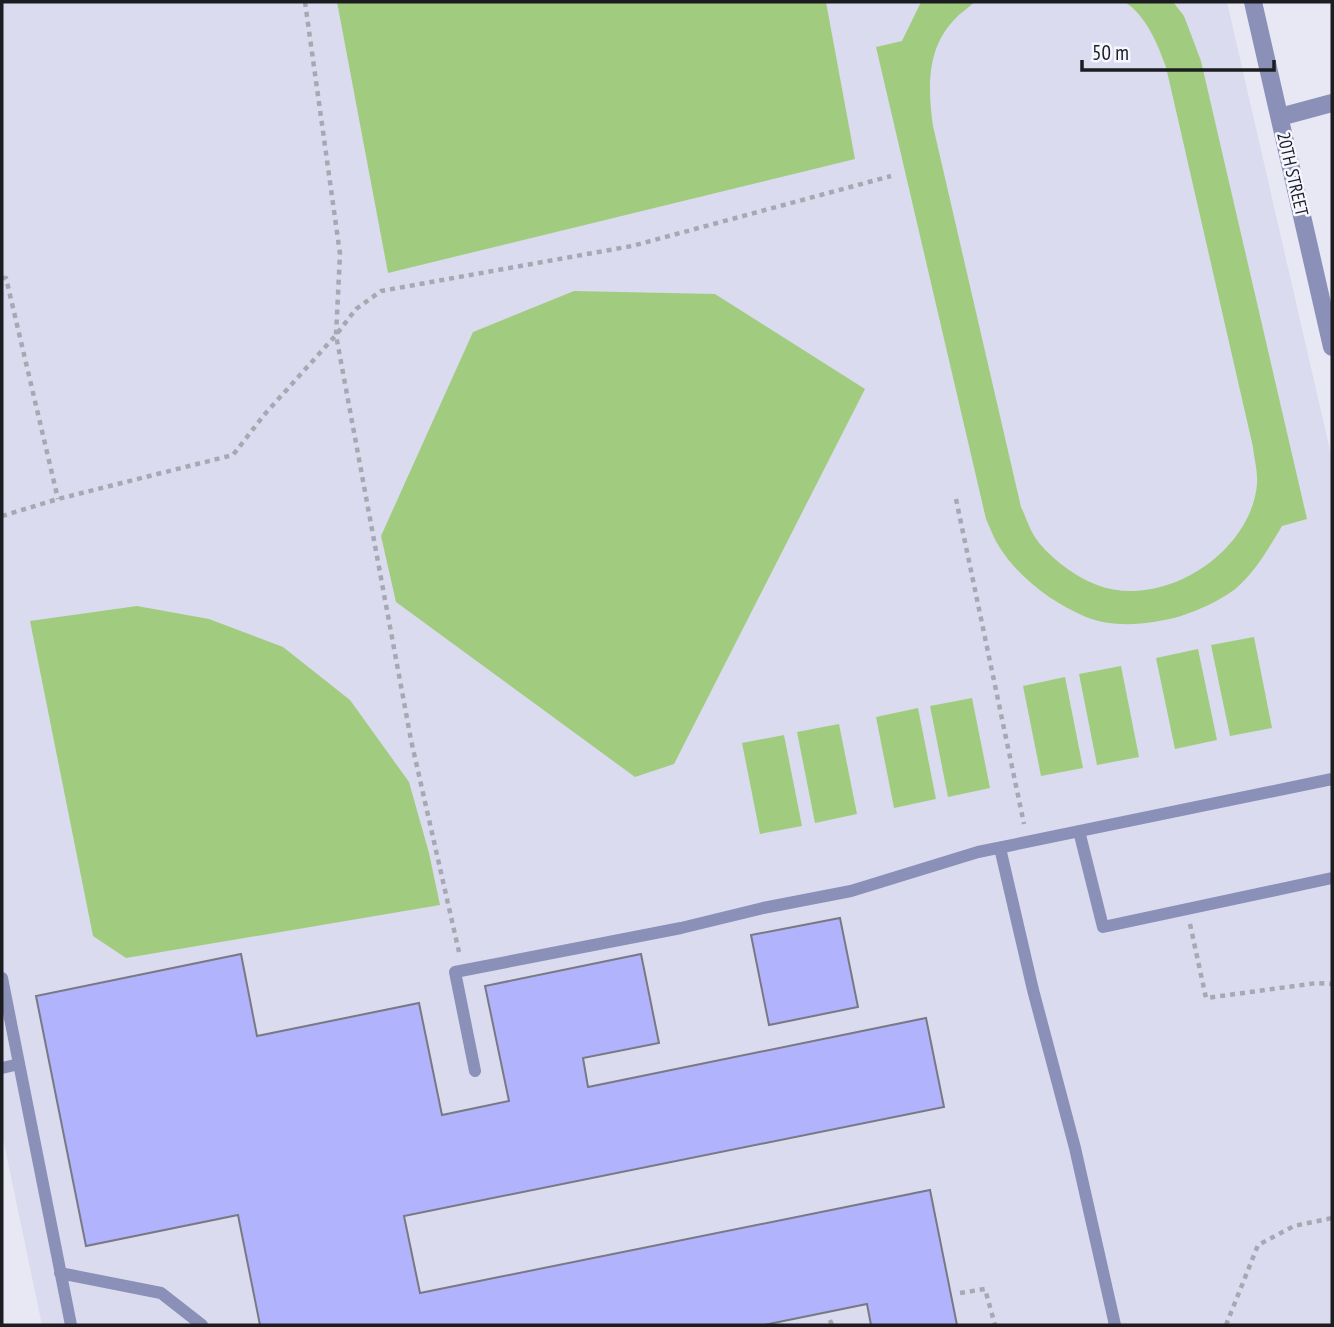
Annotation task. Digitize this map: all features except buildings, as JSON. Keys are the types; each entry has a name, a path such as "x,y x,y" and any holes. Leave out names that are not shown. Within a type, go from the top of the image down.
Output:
{"street":[{"name":"20TH STREET","path":"1253,2 1332,346"},
{"path":"1280,117 1332,103"}],"lane":[{"path":"475,1071 455,972 681,928 763,908 851,891 1000,848 1332,779"},
{"path":"1079,831 1103,927 1332,878"},
{"path":"1000,848 1033,990 1075,1148 1115,1325"},
{"path":"2,978 71,1325"},
{"path":"2,1068 19,1065"},
{"path":"60,1273 161,1293 202,1325"}],"path":[{"path":"305,2 340,254 336,335 411,740 463,970"},
{"path":"2,516 58,499 233,455 356,309 381,291 632,246 891,176"},
{"path":"2,278 6,278 58,499"},
{"path":"956,499 1027,842"},
{"path":"1187,909 1206,998 1317,983 1332,984"},
{"path":"1226,1325 1258,1245 1294,1226 1332,1218"},
{"path":"960,1293 985,1289 995,1325"}],"shaded area":[{"path":"2,2 1227,2 1332,459 1332,1324 42,1325 2,1134"}],"green space":[{"path":"337,2 826,2 855,159 388,273"},
{"path":"921,2 975,2 954,20 938,44 931,70 931,112 1021,507 1042,547 1056,560 1089,582 1123,591 1149,589 1175,582 1200,570 1221,553 1239,532 1251,509 1257,484 1253,447 1166,67 1145,23 1125,2 1173,2 1184,16 1201,61 1307,519 1282,526 1248,576 1234,590 1209,605 1181,616 1146,623 1097,621 1074,612 1038,589 1017,570 994,537 986,519 876,47 902,41"},
{"path":"574,291 715,294 865,389 674,764 635,777 396,602 381,536 473,332"},
{"path":"137,606 209,619 283,647 350,700 409,782 440,905 126,958 93,936 30,621"},
{"path":"1254,637 1272,728 1230,736 1211,645"},
{"path":"1198,649 1217,740 1175,749 1156,658"},
{"path":"1121,666 1139,757 1097,765 1079,674"},
{"path":"1065,677 1083,768 1041,776 1023,686"},
{"path":"972,698 990,788 948,797 930,706"},
{"path":"918,708 936,799 894,808 876,717"},
{"path":"839,724 857,814 815,823 797,732"},
{"path":"784,735 802,826 760,834 742,743"}]}
